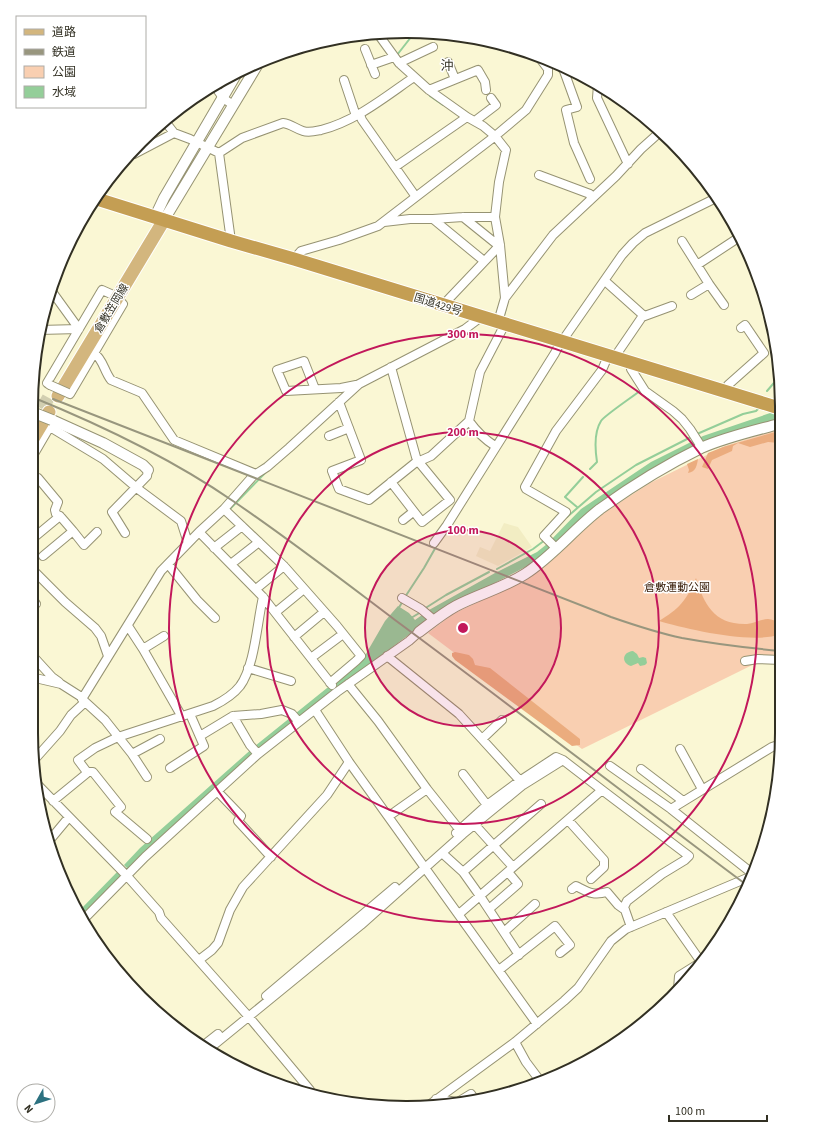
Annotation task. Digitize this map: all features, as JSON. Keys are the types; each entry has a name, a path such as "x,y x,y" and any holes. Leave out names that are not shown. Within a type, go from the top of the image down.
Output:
{"highway":[{"name":"国道429号","path":"101,200 231,242 294,259 775,407"}],"main road":[{"name":"倉敷笠岡線","path":"57,392 160,218"},
{"path":"38,428 44,416"}],"street":[{"path":"339,404 361,460 332,471 339,489 369,500 418,461 431,456 469,421 480,372 502,323 505,298 496,218 499,182 506,150 494,137 475,121 466,118 412,78 382,39"},
{"path":"371,65 397,60 433,47"},
{"path":"365,49 375,74"},
{"path":"448,62 455,79"},
{"path":"294,259 301,251 339,240 378,226 494,137 526,110 548,75 548,69 545,65"},
{"path":"429,90 478,70 485,82 486,90"},
{"path":"160,218 208,148 253,72"},
{"path":"567,75 577,107 566,110 574,143 590,179"},
{"path":"219,153 242,138 283,123 289,124 303,131 313,132 336,126 358,115 412,78"},
{"path":"344,80 358,115 416,197"},
{"path":"160,218 164,198 232,82"},
{"path":"217,90 223,98 233,105"},
{"path":"597,91 597,98 628,164"},
{"path":"475,121 496,105 491,98"},
{"path":"395,167 466,118"},
{"path":"168,126 174,134 197,142 219,153"},
{"path":"142,150 174,134"},
{"path":"505,298 553,235 656,136"},
{"path":"219,153 231,242"},
{"path":"539,175 590,194 591,199"},
{"path":"434,543 562,341 606,282 622,255 645,233 712,200"},
{"path":"382,222 463,217 496,218"},
{"path":"463,217 500,245"},
{"path":"433,219 484,261"},
{"path":"697,265 735,240"},
{"path":"682,241 724,305"},
{"path":"443,305 500,245"},
{"path":"606,282 643,315"},
{"path":"691,295 709,284"},
{"path":"102,290 114,296 123,304 70,394 57,392 47,383 79,329 102,290"},
{"path":"55,296 79,329"},
{"path":"556,548 544,536 566,512 525,487 556,431 643,315 672,306"},
{"path":"315,389 304,361 277,370 286,391 341,388 359,384 391,369 465,329 481,317"},
{"path":"726,392 728,385 764,353 745,325 741,328"},
{"path":"46,330 79,329"},
{"path":"94,352 99,356 107,376 111,380 142,393 174,440 256,474"},
{"path":"632,363 631,369 645,391 682,419 698,441"},
{"path":"391,369 418,461 456,508"},
{"path":"39,755 60,731 83,701 108,656 129,627 156,580 188,543 226,511 253,476 289,448 339,404 359,384"},
{"path":"38,436 44,416"},
{"path":"44,416 103,443 143,465 148,470 147,476 112,512 125,533"},
{"path":"44,416 103,459 136,487 181,521 188,543"},
{"path":"469,421 476,431 495,446"},
{"path":"87,916 124,873 145,857 217,791 256,752 296,719 315,710 334,687 361,667 387,656 409,641 433,619 456,606 520,577 539,564 584,523 630,488 698,441 721,441 775,425"},
{"path":"329,436 349,428"},
{"path":"38,478 58,502 55,510 56,514 60,516 84,545 97,532"},
{"path":"391,482 422,522 450,500"},
{"path":"226,511 284,566 361,656 361,667 348,684 334,687"},
{"path":"403,520 413,512"},
{"path":"38,534 60,516"},
{"path":"214,548 242,526"},
{"path":"43,556 73,531"},
{"path":"200,534 256,589 276,612 334,687"},
{"path":"231,564 259,542"},
{"path":"169,565 215,618"},
{"path":"256,589 284,566"},
{"path":"38,575 65,602 95,628 101,636 108,656"},
{"path":"276,612 304,589"},
{"path":"87,772 78,760 80,757 95,748 118,737 213,706 232,694 240,686 248,668 255,644 263,597"},
{"path":"404,599 421,609 433,619"},
{"path":"294,637 324,612"},
{"path":"129,627 200,736 204,746 170,768"},
{"path":"311,658 343,634"},
{"path":"143,649 164,636"},
{"path":"387,656 459,714 522,783"},
{"path":"745,661 758,659 775,660"},
{"path":"38,662 52,677 105,720 132,754 147,777"},
{"path":"248,668 291,681"},
{"path":"38,679 61,684"},
{"path":"348,684 378,721 427,789 462,832"},
{"path":"200,736 233,716 261,714 282,710 296,719"},
{"path":"315,710 349,762 537,1024"},
{"path":"233,716 256,752"},
{"path":"482,739 502,720"},
{"path":"132,754 160,739"},
{"path":"671,809 774,746"},
{"path":"680,749 702,789"},
{"path":"212,1045 442,853 487,805 563,760 689,856 686,860 662,874 627,901 624,907 631,927"},
{"path":"199,960 218,943 230,910 243,887 327,795 349,762"},
{"path":"610,766 671,809 747,874"},
{"path":"641,769 683,801"},
{"path":"53,801 87,772 93,772 121,807 115,812 146,839"},
{"path":"463,774 487,805"},
{"path":"425,866 462,832 475,825 522,783"},
{"path":"389,816 427,789"},
{"path":"43,790 124,873 159,912 161,918 247,1015 307,1087"},
{"path":"459,914 602,790"},
{"path":"217,791 241,816 238,821 271,857"},
{"path":"463,872 541,804"},
{"path":"53,836 69,817"},
{"path":"568,820 604,860 604,867 591,879"},
{"path":"475,825 493,845 518,884 489,910"},
{"path":"442,853 463,872 519,955"},
{"path":"436,1099 515,1042 578,988 612,940 626,929 744,879"},
{"path":"572,889 576,886 593,894 607,892 618,905 625,910"},
{"path":"504,932 536,904"},
{"path":"666,912 698,958"},
{"path":"499,970 555,926 570,945 560,953"},
{"path":"679,981 679,976 687,972"},
{"path":"207,1043 247,1015"},
{"path":"515,1042 526,1062 537,1077"}],"shaded area":[{"path":"775,432 775,443 768,442 750,447 738,443 733,446 732,451 712,460 708,469 702,467 708,453 723,447"},
{"path":"698,459 697,466 693,471 688,473 689,470 687,464"},
{"path":"504,523 518,527 532,547 498,566 476,556 480,547 490,551"},
{"path":"696,578 707,604 718,617 726,621 747,624 771,619 775,620 775,635 754,638 720,635 659,621 677,608 689,592"},
{"path":"455,652 469,655 473,659 475,665 490,668 580,739 580,745 572,746 455,660 452,653"}],"green space":[{"name":"倉敷運動公園","path":"775,430 775,654 582,749 428,633 453,614 529,578 602,514 650,483 725,446"}],"water":[{"path":"775,411 775,420 707,441 558,543 533,563 439,612 338,688 129,870 124,865 140,848 255,746 363,659 385,621 398,606 409,613 415,620 429,610 495,573 537,552 547,544 581,509 651,462 703,436"},
{"path":"633,651 639,658 646,658 647,663 645,665 640,666 638,663 631,666 626,663 624,660 625,655"},
{"path":"118,871 121,874 121,878 85,914 82,908"}],"waterway":[{"path":"397,55 410,38"},
{"path":"430,96 443,105"},
{"path":"504,315 506,308"},
{"path":"767,391 774,383"},
{"path":"590,469 597,462 596,435 601,421 608,414 641,390 642,391"},
{"path":"697,434 758,409"},
{"path":"567,517 596,492 636,465 693,436"},
{"path":"229,510 266,472"},
{"path":"577,507 565,497 583,477"},
{"path":"497,569 533,549 545,540"},
{"path":"405,597 437,545"},
{"path":"424,609 446,595 489,572"},
{"path":"398,609 403,601"},
{"path":"411,618 421,612"}],"tunnel":[{"path":"42,409 51,393"}],"railway":[{"path":"53,399 611,617 637,626 682,638 732,646 775,650"},
{"path":"38,400 110,431 161,457 233,501 484,686 743,882"}],"district":[{"name":"沖","path":"447,65"}]}
